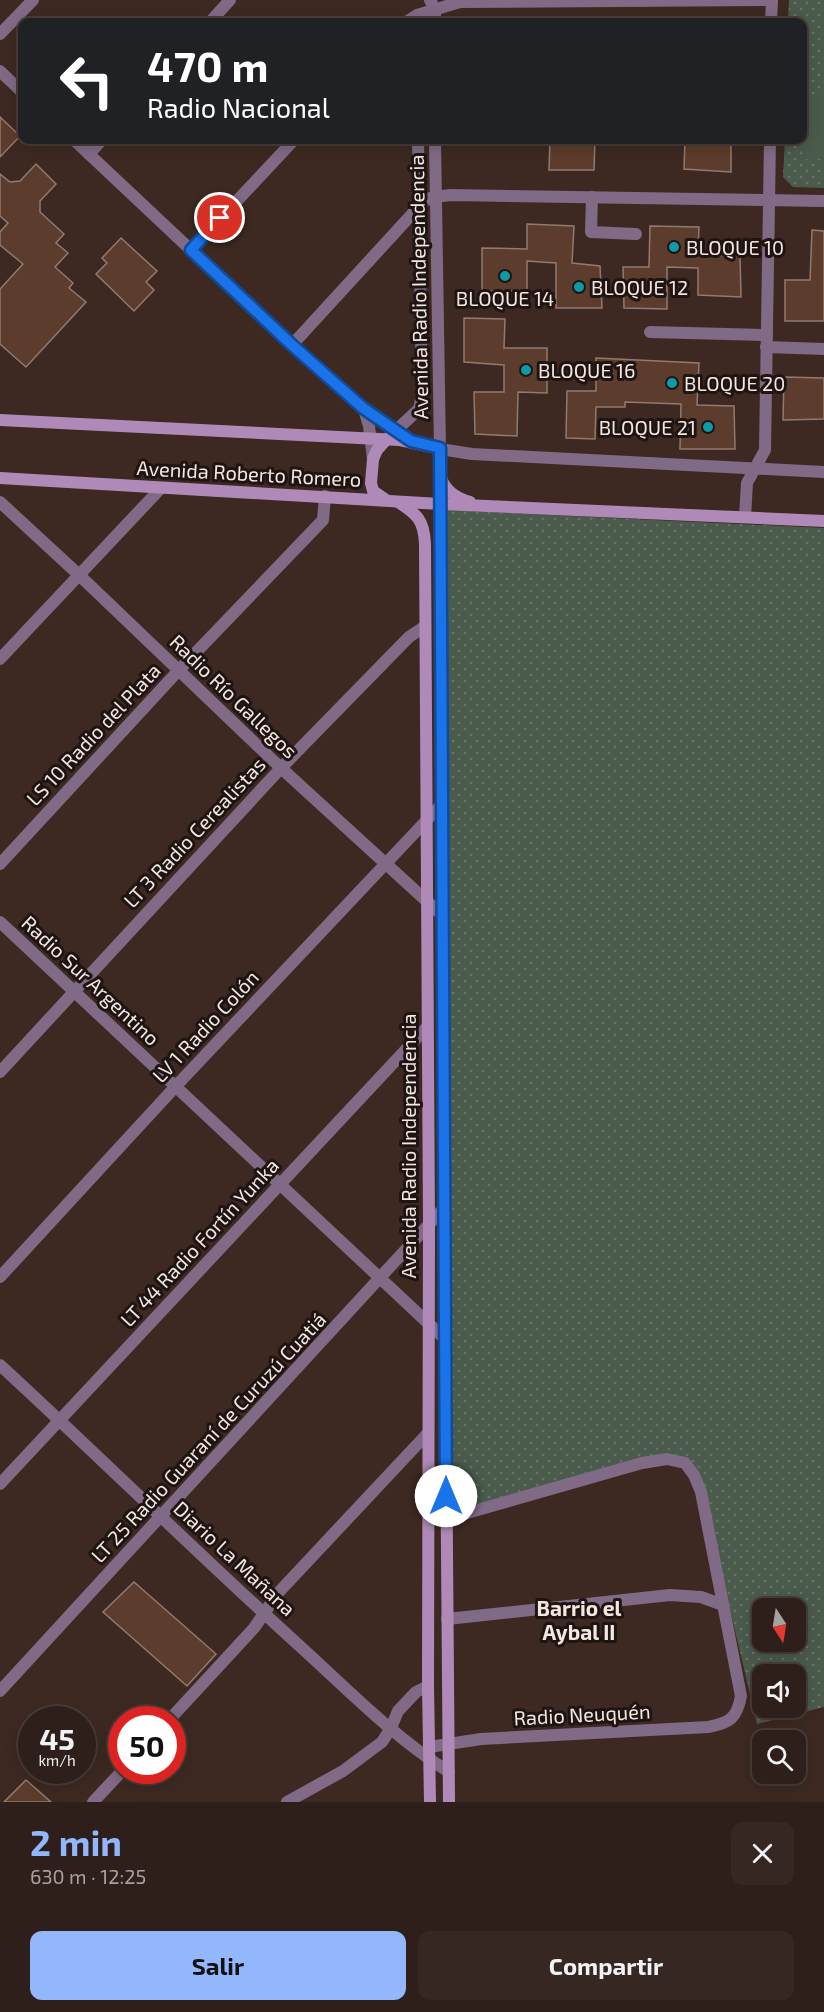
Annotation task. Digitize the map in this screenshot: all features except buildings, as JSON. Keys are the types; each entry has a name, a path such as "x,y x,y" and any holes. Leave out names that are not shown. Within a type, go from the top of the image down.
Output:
{"main road":[{"name":"Avenida Roberto Romero","path":"0,420 411,441 440,448"},
{"name":"Avenida Radio Independencia","path":"386,440 373,459 371,483 373,490 418,517 425,534 430,1802"},
{"name":"Avenida Radio Independencia","path":"440,448 444,1338 449,1802"},
{"name":"Avenida Roberto Romero","path":"440,476 444,486 455,496 495,507"},
{"name":"Avenida Roberto Romero","path":"0,478 495,507 824,521"}],"street":[{"path":"0,34 33,0"},
{"path":"214,18 230,0"},
{"path":"417,18 418,0"},
{"path":"418,18 433,4 457,1 772,0 771,18"},
{"path":"0,71 18,88"},
{"path":"79,144 292,345 363,408 411,441"},
{"path":"89,153 98,144"},
{"path":"191,250 290,144"},
{"name":"Avenida Radio Independencia","path":"386,440 419,409 422,395 418,144"},
{"name":"Avenida Radio Independencia","path":"435,144 440,448"},
{"path":"746,517 747,483 765,450 770,144"},
{"path":"292,345 418,207 424,201 436,196 824,201"},
{"path":"592,197 591,232 636,234"},
{"path":"650,332 824,348"},
{"path":"363,408 367,416 373,459"},
{"path":"440,448 472,454 824,472"},
{"path":"0,659 161,488"},
{"name":"LS 10 Radio del Plata","path":"0,864 179,670 324,520 325,496"},
{"name":"Radio Río Gallegos","path":"0,502 280,768 443,916"},
{"name":"LT 3 Radio Cerealistas","path":"0,1072 280,768 409,637 424,627"},
{"name":"LV 1 Radio Colón","path":"0,1277 384,863 441,805"},
{"name":"Radio Sur Argentino","path":"0,922 444,1338"},
{"name":"LT 44 Radio Fortín Yunka","path":"0,1484 427,1027"},
{"name":"LT 25 Radio Guaraní de Curuzú Cuatiá","path":"0,1691 444,1208"},
{"name":"Diario La Mañana","path":"0,1365 263,1613 391,1728 429,1753 448,1772"},
{"path":"182,1706 254,1628 278,1593 428,1433"},
{"path":"446,1519 642,1463 667,1460 685,1463 694,1475 700,1492 723,1605"},
{"path":"447,1619 670,1595 701,1597 723,1605"},
{"name":"Radio Neuquén","path":"429,1753 449,1743 708,1727 725,1724 735,1716 740,1689 723,1605"},
{"path":"287,1802 343,1771 382,1742 398,1712 416,1692 428,1686"},
{"path":"93,1802 110,1784"}],"green space":[{"path":"789,0 824,0 824,188 793,187 783,177 785,144 807,144 807,18 788,18"},
{"path":"807,94 824,95 824,159 804,159 804,144 807,144"},
{"path":"446,510 824,528 824,1707 806,1712 806,1664 752,1664 752,1703 697,1476 667,1457 448,1516"},
{"path":"756,1718 781,1718 757,1724"}],"place":[{"name":"BLOQUE 10","path":"674,247"},
{"name":"BLOQUE 14","path":"505,276"},
{"name":"BLOQUE 12","path":"579,287"},
{"name":"BLOQUE 16","path":"526,370"},
{"name":"BLOQUE 20","path":"672,383"},
{"name":"BLOQUE 21","path":"708,427"}],"district":[{"name":"Barrio el Aybal II","path":"579,1619"}],"route":[{"path":"220,218 191,250 363,408 411,441 440,448 446,1496"}]}
